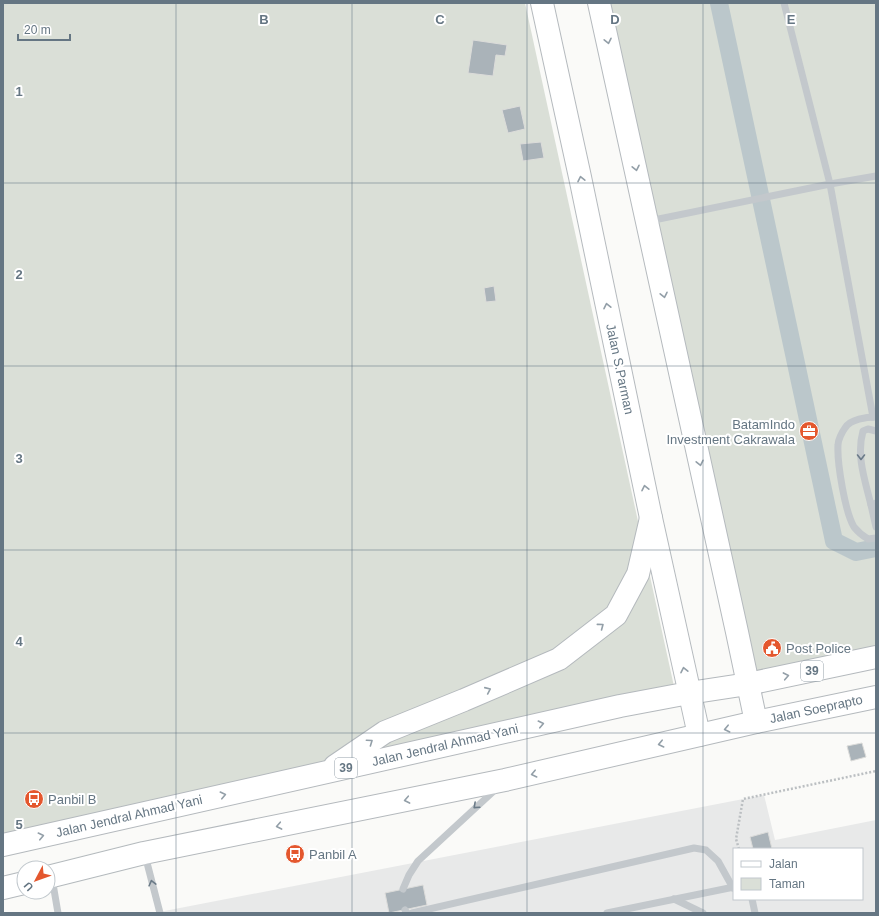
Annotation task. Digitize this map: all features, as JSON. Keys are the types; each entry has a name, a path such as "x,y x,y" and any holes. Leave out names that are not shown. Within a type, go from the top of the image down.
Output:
{"main road":[{"name":"Jalan S.Parman","path":"542,3 651,518 699,735"},
{"path":"56,875 144,853 505,780 756,722 599,3"},
{"path":"326,772 385,732 559,659 616,615 638,574 651,518"},
{"name":"39","path":"748,684 876,657"},
{"name":"Jalan Jendral Ahmad Yani","path":"3,845 620,706 689,692 748,684"},
{"name":"Jalan Soeprapto","path":"756,722 876,697"},
{"path":"3,888 16,884"}],"lane":[{"path":"784,3 830,184 874,417 853,422 845,427 838,444 840,471 846,502 854,527 868,539 876,538"},
{"path":"647,221 876,176"},
{"path":"876,431 868,429 863,431 861,440 861,463 874,504 876,526"},
{"path":"403,889 409,875 418,861 505,780"},
{"path":"408,912 694,848 706,850 718,861 733,887 607,913"},
{"path":"144,853 160,913"},
{"path":"674,899 703,913"},
{"path":"55,900 58,913"},
{"path":"752,900 755,913"}],"path":[{"path":"739,848 736,839 743,799 876,771"}],"shaded area":[{"path":"764,795 775,840 876,820 876,913 154,913"}],"green space":[{"path":"3,3 525,3 675,691 3,844"},
{"path":"594,3 876,3 876,653 746,682"}],"building":[{"path":"473,40 507,45 505,56 496,55 493,76 468,73"},
{"path":"520,106 525,129 508,133 502,110"},
{"path":"541,142 544,158 523,161 520,144"},
{"path":"494,286 496,301 486,302 484,288"},
{"path":"862,743 866,757 851,761 847,746"},
{"path":"768,832 772,848 753,848 750,837"},
{"path":"423,885 427,905 389,913 385,893"}],"waterway":[{"path":"719,3 834,541 856,552 876,548"}],"place":[{"name":"BatamIndo Investment Cakrawala","path":"809,431"},
{"name":"Post Police","path":"772,648"},
{"name":"Panbil B","path":"34,799"},
{"name":"Panbil A","path":"295,854"}]}
